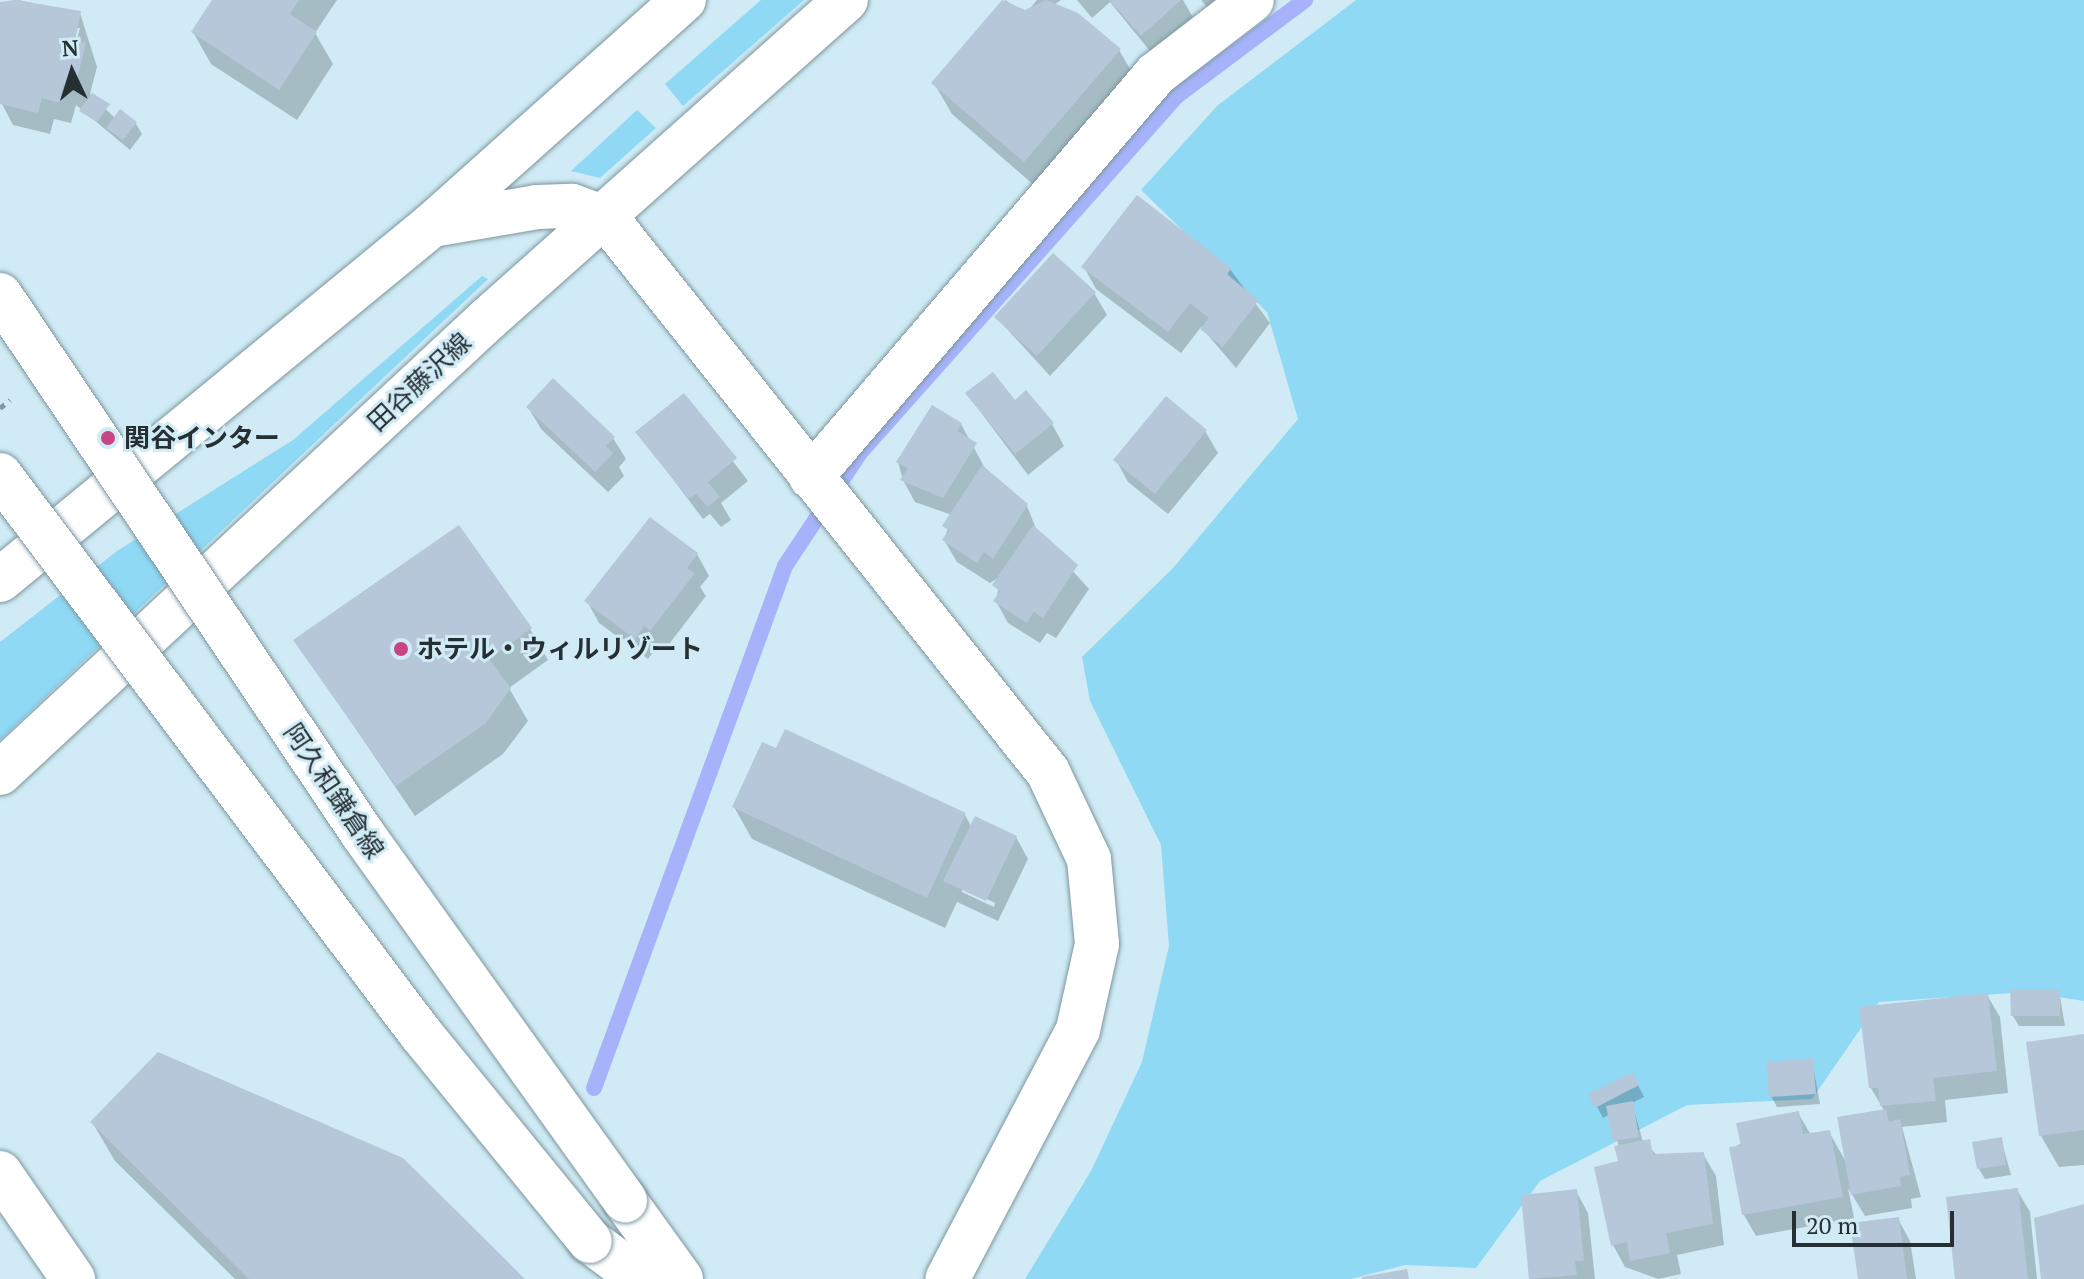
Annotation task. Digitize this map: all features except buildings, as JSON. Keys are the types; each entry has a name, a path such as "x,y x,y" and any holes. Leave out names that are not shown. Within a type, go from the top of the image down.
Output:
{"main road":[{"path":"0,580 432,225 684,0"},
{"name":"田谷藤沢線","path":"0,773 489,318 607,219 687,138 846,0"},
{"path":"811,477 1156,74 1252,0"},
{"path":"432,225 537,207 572,206 607,219 1048,772 1089,859 1097,944 1078,1030 947,1279"},
{"name":"阿久和鎌倉線","path":"0,295 362,833 681,1279"},
{"path":"0,475 421,1034 590,1241 641,1279"},
{"path":"0,1173 73,1279"}],"shaded area":[{"path":"761,0 804,0 683,106 665,84"},
{"path":"1356,0 2084,0 2084,1001 2026,992 1879,1002 1812,1099 1687,1105 1540,1181 1476,1268 1405,1265 1351,1279 1025,1279 1091,1171 1142,1062 1169,946 1161,845 1090,701 1082,657 1173,568 1298,419 1267,312 1141,190 1217,106"},
{"path":"637,110 656,128 600,178 571,171"},
{"path":"482,276 488,279 0,740 0,642 117,551 293,440"}],"waterway":[{"path":"594,1088 785,566 859,454 1178,95 1305,0"}],"place":[{"name":"関谷インター","path":"108,438"},
{"name":"ホテル・ウィルリゾート","path":"401,649"}]}
